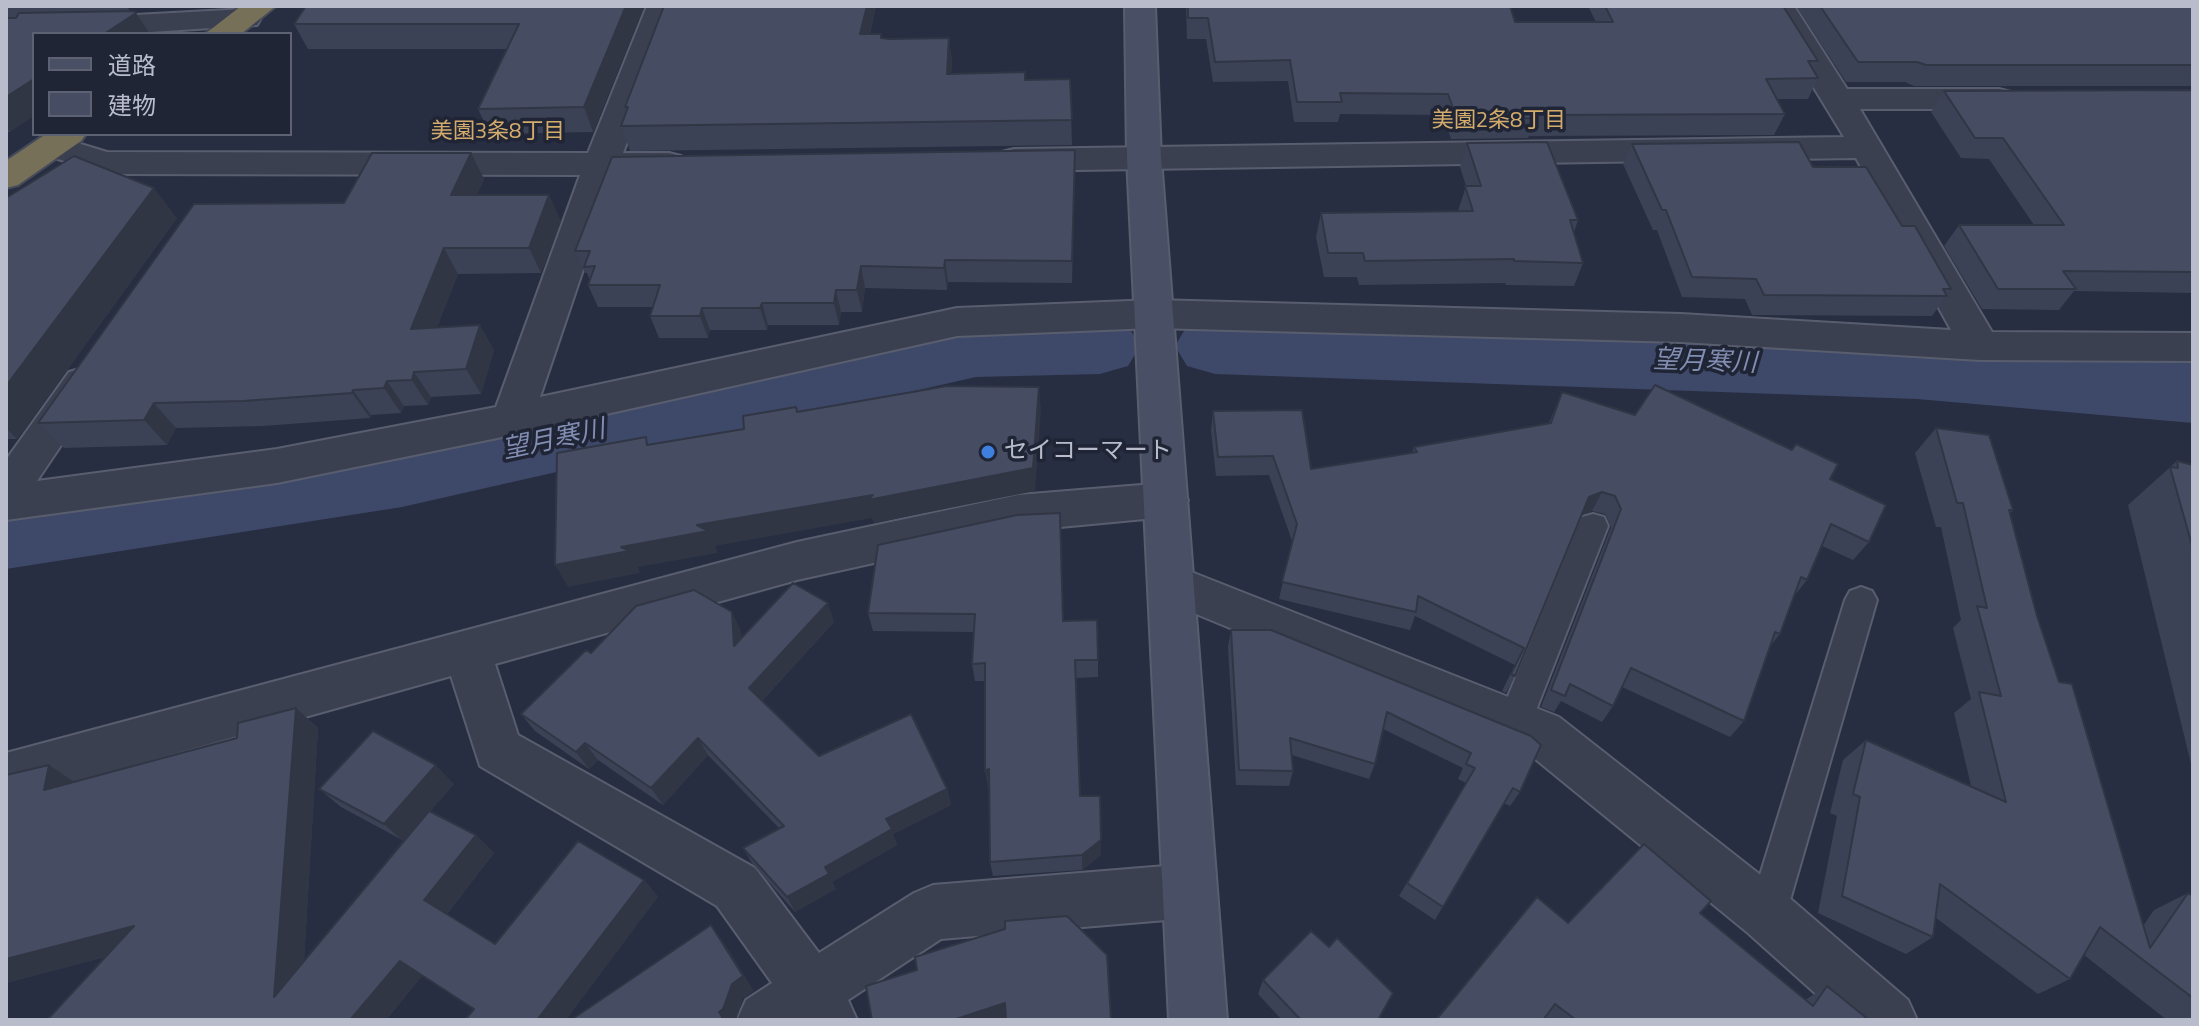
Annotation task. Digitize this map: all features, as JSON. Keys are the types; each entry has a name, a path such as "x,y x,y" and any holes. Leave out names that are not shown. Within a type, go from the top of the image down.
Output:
{"highway":[{"path":"6,177 60,140"}],"street":[{"path":"512,419 601,165 662,6"},
{"path":"1140,6 1144,158 1198,1020"},
{"path":"1779,6 1867,147 1980,346"},
{"path":"6,31 243,19"},
{"path":"1836,99 2022,99"},
{"path":"60,140 105,163 697,163"},
{"path":"985,160 1867,147"},
{"path":"210,203 236,165"},
{"path":"6,503 277,466 512,419 957,322 1154,314 1681,328 1980,346 2193,347"},
{"path":"6,493 103,354"},
{"path":"6,777 797,561 1018,513 1166,500"},
{"path":"1171,583 1541,733 1767,914 1888,1020"},
{"path":"467,650 498,750 736,887 819,1005"},
{"path":"766,1020 819,1005 933,912 1190,891"}],"lane":[{"path":"1514,723 1593,526"},
{"path":"1767,914 1861,600"}],"building":[{"path":"306,6 626,6 584,107 478,109 519,24 294,24"},
{"path":"664,6 867,6 860,34 881,34 881,38 890,39 949,38 947,74 1025,72 1025,80 1070,79 1072,120 621,126 628,107 625,107"},
{"path":"1188,6 1510,6 1515,22 1613,22 1605,6 1783,6 1818,61 1808,61 1818,78 1766,79 1785,114 1534,115 1535,118 1457,119 1448,94 1340,93 1342,102 1297,102 1290,60 1215,62 1208,18 1188,18"},
{"path":"1820,6 2193,6 2193,65 1858,62"},
{"path":"19,13 136,13 107,32 32,32 32,80 6,97 6,18 16,18"},
{"path":"2193,90 2193,272 2063,271 2076,289 1998,289 1959,225 2064,225 2003,138 1975,138 1944,91"},
{"path":"1547,142 1578,220 1570,220 1583,263 1514,259 1365,261 1363,253 1328,253 1321,213 1473,211 1465,186 1481,186 1467,143"},
{"path":"1799,142 1813,167 1866,167 1902,226 1915,226 1951,289 1943,289 1947,296 1764,295 1756,279 1692,277 1666,210 1662,210 1632,144"},
{"path":"1075,150 1072,261 945,260 944,268 861,266 857,290 836,290 834,303 762,303 760,308 702,308 700,316 650,316 660,285 588,285 595,266 584,267 590,251 575,251 612,157"},
{"path":"372,153 471,153 451,195 549,195 529,248 444,248 411,329 480,325 466,369 414,372 412,380 387,381 384,388 353,390 352,393 243,401 154,403 144,420 38,423 194,204 344,203"},
{"path":"74,156 154,188 6,386 6,198"},
{"path":"1655,385 1792,450 1796,444 1838,464 1830,479 1886,505 1869,542 1831,524 1807,580 1801,577 1780,634 1775,632 1744,721 1631,668 1613,706 1570,684 1565,696 1551,690 1621,509 1615,496 1602,492 1589,497 1515,676 1511,674 1524,648 1418,596 1416,612 1282,582 1297,524 1273,456 1218,457 1213,411 1302,410 1311,469 1417,452 1414,447 1551,423 1562,392 1635,415"},
{"path":"947,386 1039,387 1033,468 868,500 873,495 697,525 708,531 621,547 629,551 555,565 557,453 646,437 647,445 744,429 743,416 796,407 797,412"},
{"path":"1936,428 1989,435 2013,510 2009,510 2037,616 2059,682 2072,684 2150,948 2188,893 2193,896 2193,998 2100,927 2070,979 1940,884 1933,937 1842,896 1860,797 1853,794 1866,740 2006,802 1979,692 2001,696 1977,606 1987,608 1963,503 1957,503"},
{"path":"2177,461 2193,465 2193,549 2170,467 2178,468"},
{"path":"1060,513 1063,621 1097,620 1098,660 1075,660 1080,796 1100,796 1101,840 1082,855 990,862 989,769 985,771 985,663 972,664 975,614 868,613 878,545 1017,515"},
{"path":"793,583 828,603 749,688 819,756 911,714 947,789 886,819 892,829 825,867 829,874 787,897 743,848 784,826 698,738 651,788 585,743 576,752 521,714 586,650 591,653 636,606 694,590 732,612 734,646"},
{"path":"1231,630 1271,630 1531,736 1541,745 1520,792 1513,788 1443,907 1407,883 1475,768 1466,764 1471,753 1387,712 1375,764 1290,738 1293,771 1239,770"},
{"path":"296,708 274,997 429,811 476,835 424,900 495,944 578,841 644,880 537,1020 465,1020 474,1009 400,961 350,1020 47,1020 134,926 6,959 6,775 49,765 44,790 237,738 238,723"},
{"path":"373,731 436,765 384,824 319,789"},
{"path":"1644,844 1711,901 1700,913 1813,1006 1827,986 1869,1020 1576,1020 1555,1004 1543,1020 1436,1020 1537,897 1568,923"},
{"path":"1067,916 1107,955 1111,1020 1006,1020 1005,1003 953,1020 872,1020 866,986 917,970 915,957 1005,929 1005,921"},
{"path":"711,925 743,976 732,984 719,1012 724,1020 571,1020"},
{"path":"1311,931 1329,947 1337,938 1393,993 1378,1020 1301,1020 1263,980"}],"waterway":[{"name":"望月寒川","path":"6,533 402,474 976,349 1100,346"},
{"name":"望月寒川","path":"1215,346 1917,370 2193,393"}],"place":[{"name":"セイコーマート","path":"988,452"}],"district":[{"name":"美園2条8丁目","path":"1499,122"},
{"name":"美園3条8丁目","path":"498,133"}]}
